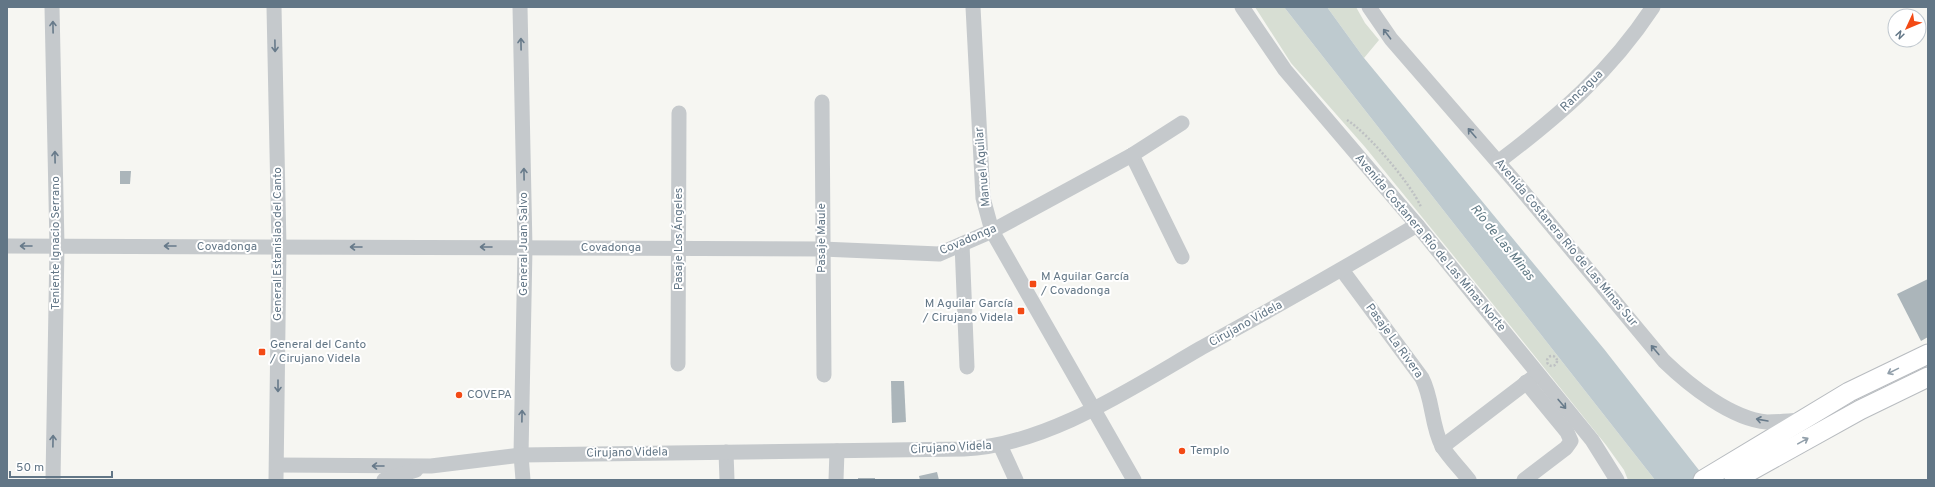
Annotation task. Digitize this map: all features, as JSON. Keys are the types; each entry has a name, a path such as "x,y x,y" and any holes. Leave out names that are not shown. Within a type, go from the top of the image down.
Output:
{"main road":[{"path":"1738,471 1801,420 1849,392 1928,354"},
{"path":"1704,480 1738,471 1928,377"}],"street":[{"name":"Teniente Ignacio Serrano","path":"52,7 57,246 53,480"},
{"name":"General Estanislao del Canto","path":"274,7 279,247 277,473"},
{"name":"General Juan Salvo","path":"520,7 525,248 521,455 523,480"},
{"name":"Manuel Aguilar","path":"973,7 983,198 992,230 1092,410 1134,480"},
{"name":"Avenida Costanera Río de Las Minas Norte","path":"1242,7 1285,70 1417,225 1532,378 1592,440 1617,480"},
{"name":"Avenida Costanera Río de Las Minas Sur","path":"1368,7 1391,39 1498,162 1664,361 1686,381 1713,400 1748,417 1766,422 1801,420"},
{"name":"Rancagua","path":"1498,162 1543,128 1594,82 1636,33 1653,7"},
{"name":"Pasaje Maule","path":"822,102 824,375"},
{"name":"Pasaje Los Ángeles","path":"678,364 679,113"},
{"name":"Covadonga","path":"7,246 822,249 939,254 992,230 1132,154 1182,123"},
{"path":"1132,154 1182,257"},
{"name":"Cirujano Videla","path":"277,473 431,466 521,455 964,449 1000,445 1021,440 1092,410 1342,270 1417,225"},
{"path":"962,244 967,367"},
{"name":"Pasaje La Rivera","path":"1342,270 1422,378 1429,394 1436,429 1442,446 1469,480"},
{"path":"1442,446 1532,378 1568,432 1570,441 1566,448 1524,480"},
{"path":"1000,445 1016,480"},
{"path":"836,480 837,451"},
{"path":"726,452 727,480"},
{"name":"Cirujano Videla","path":"384,480 431,466"}],"path":[{"path":"1549,356 1554,356 1556,358 1557,361 1554,365 1547,364 1546,360 1549,356"}],"shaded area":[{"path":"1255,7 1284,7 1655,480 1628,480 1624,470 1606,445 1492,303 1365,147 1291,63"},
{"path":"1327,7 1356,7 1365,23 1379,40 1364,58"}],"water":[{"name":"Río de Las Minas","path":"1284,7 1327,7 1364,58 1604,349 1702,474 1693,480 1655,480"}],"building":[{"path":"120,171 131,171 130,184 120,184"},
{"path":"1928,279 1928,337 1921,341 1897,294"},
{"path":"891,381 904,381 906,422 892,423"},
{"path":"937,472 939,480 920,480 919,476"},
{"path":"858,478 875,478 875,480 858,480"}],"place":[{"name":"M Aguilar García / Covadonga","path":"1033,284"},
{"name":"M Aguilar García / Cirujano Videla","path":"1021,311"},
{"name":"General del Canto / Cirujano Videla","path":"262,352"},
{"name":"COVEPA","path":"459,395"},
{"name":"Templo","path":"1182,451"}]}
